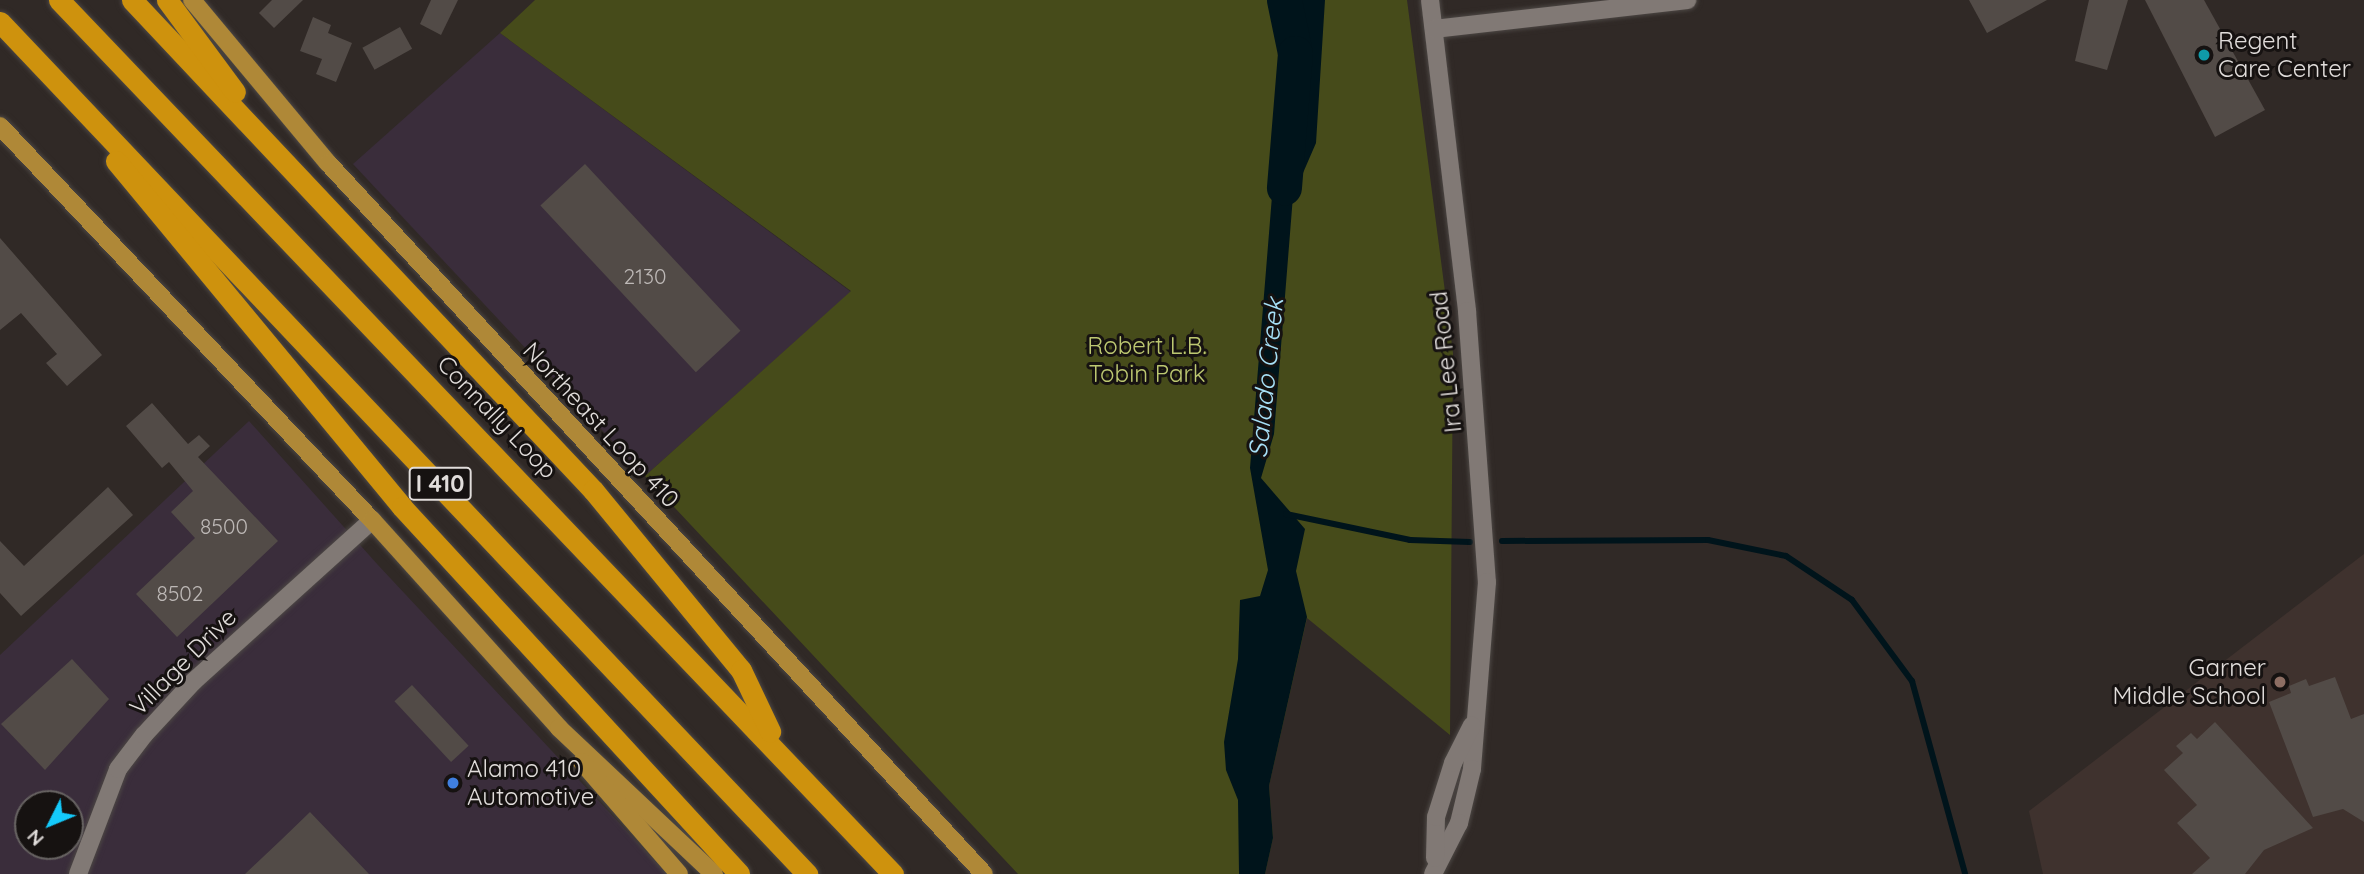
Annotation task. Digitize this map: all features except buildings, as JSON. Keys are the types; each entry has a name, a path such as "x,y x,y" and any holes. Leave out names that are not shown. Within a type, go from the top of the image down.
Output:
{"highway":[{"name":"Connally Loop","path":"59,0 779,749 892,874"},
{"path":"132,0 593,490 741,670 779,749"},
{"path":"167,0 340,221"},
{"name":"I 410","path":"0,22 807,874"},
{"path":"70,97 132,183 323,416 739,874"}],"main road":[{"name":"Northeast Loop 410","path":"192,0 328,163 984,874"},
{"path":"0,126 372,520 522,685 679,874"},
{"path":"522,685 714,874"}],"street":[{"name":"Ira Lee Road","path":"1430,0 1467,311 1487,582 1484,667 1475,719 1472,769 1459,823 1434,871"},
{"path":"1434,29 1687,0"},
{"name":"Village Drive","path":"78,874 118,769 144,735 194,681 372,520"}],"shaded area":[{"path":"500,33 851,292 645,476 353,164"},
{"path":"249,421 378,565 667,874 0,874 0,655"},
{"name":"Garner Middle School","path":"2364,554 2364,874 2043,874 2029,811"}],"green space":[{"name":"Robert L.B. Tobin Park","path":"535,0 1407,0 1453,353 1450,735 1307,618 1269,786 1273,838 1265,874 1018,874 645,476 851,291 500,33"}],"water":[{"path":"1295,0 1325,0 1316,143 1293,196 1274,434 1261,478 1305,529 1296,571 1307,617 1269,786 1273,838 1265,874 1239,874 1238,800 1226,770 1224,742 1238,659 1240,600 1260,596 1268,570 1250,468 1272,196 1299,103"}],"waterway":[{"name":"Salado Creek","path":"1284,0 1295,53 1284,188"},
{"path":"1286,514 1410,540 1470,542"},
{"path":"1502,541 1708,540 1786,556 1852,600 1912,681 1965,874"}],"place":[{"name":"Regent Care Center","path":"2204,55"},
{"name":"Garner Middle School","path":"2280,682"},
{"name":"Alamo 410 Automotive","path":"453,783"}]}
